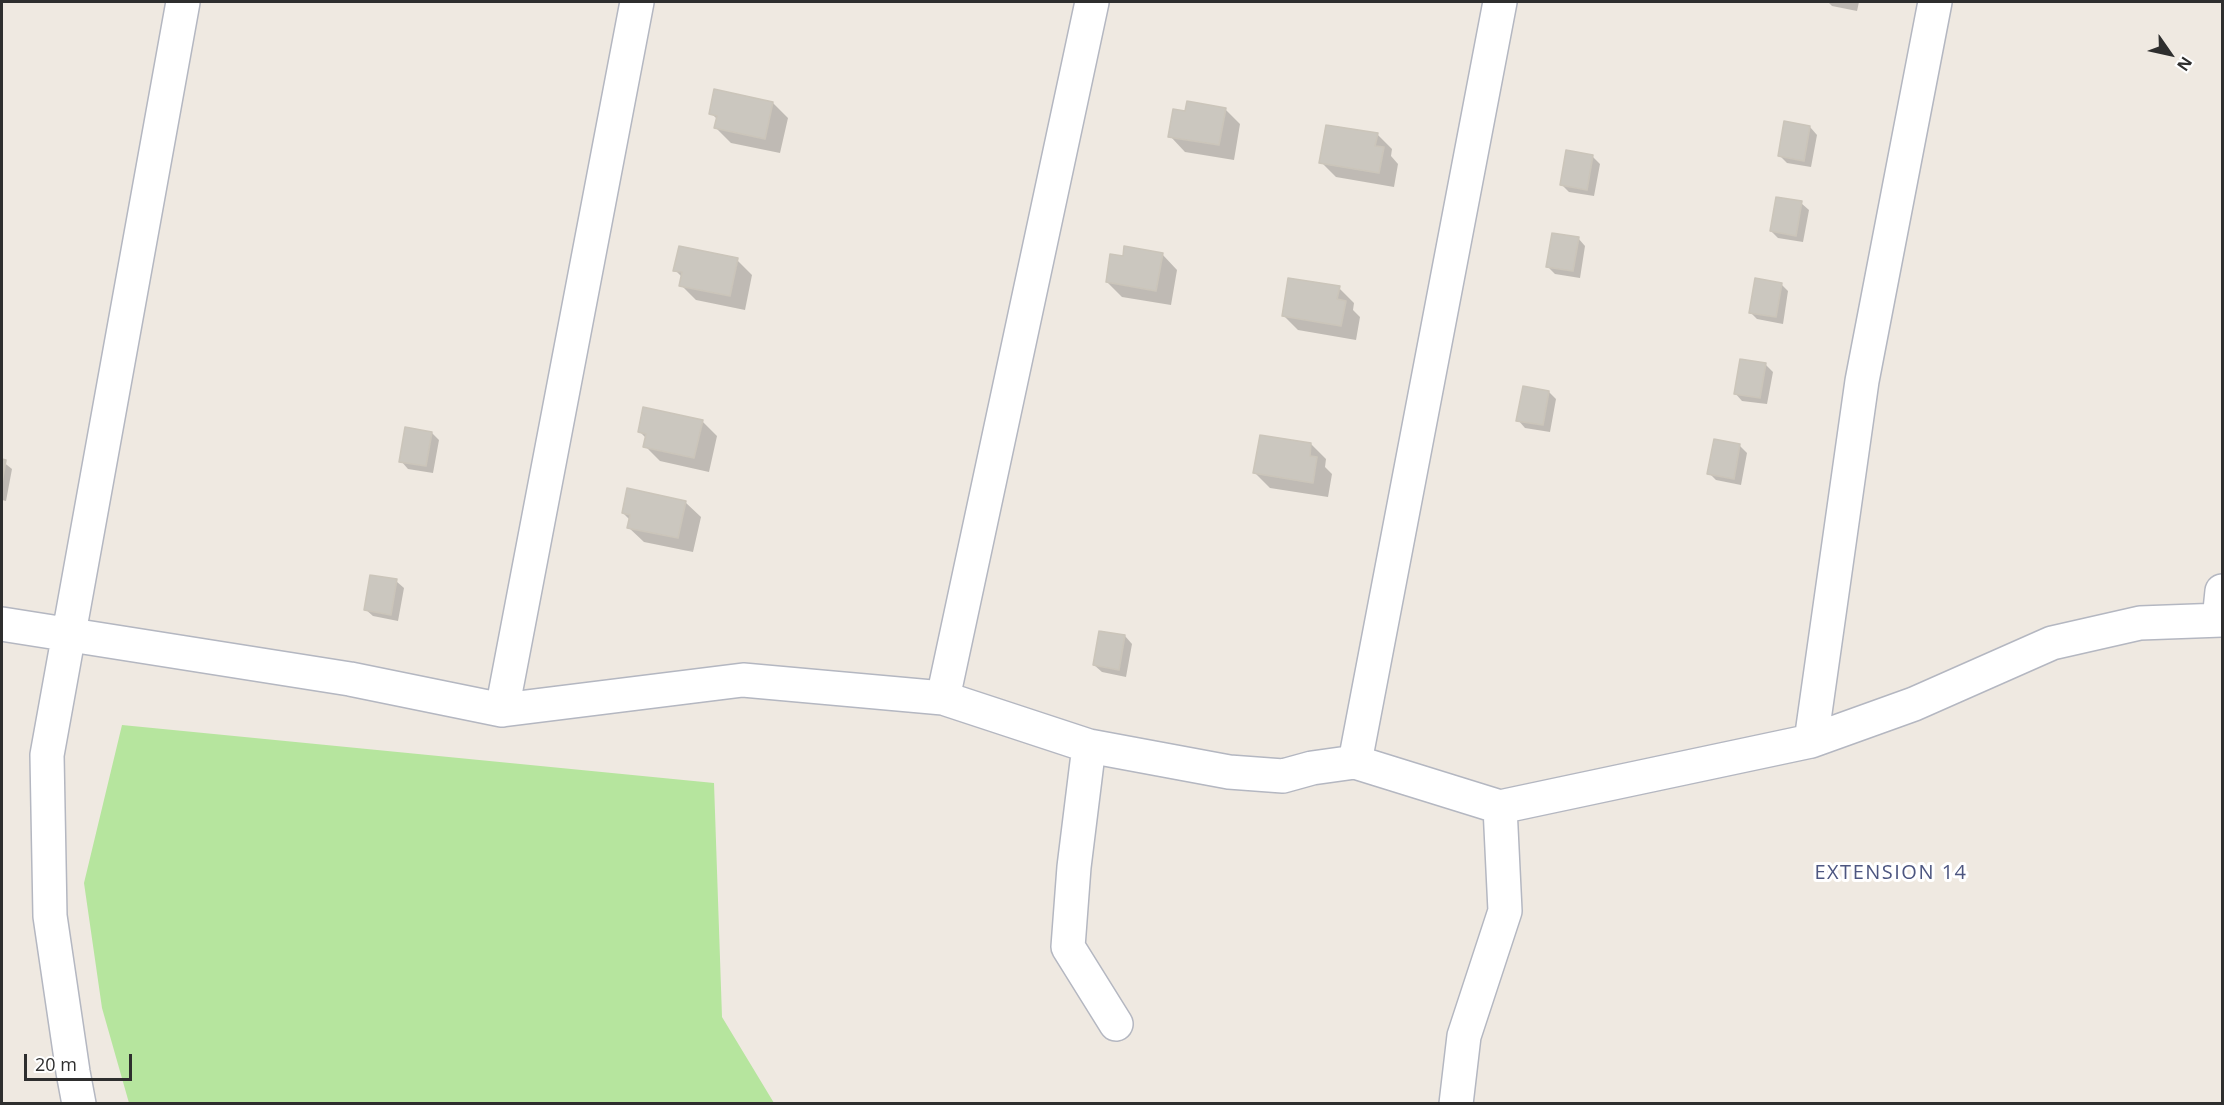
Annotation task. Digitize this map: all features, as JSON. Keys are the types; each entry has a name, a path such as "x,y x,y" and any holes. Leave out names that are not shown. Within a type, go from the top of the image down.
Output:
{"street":[{"path":"79,1104 50,916 48,755 183,2"},
{"path":"502,710 637,2"},
{"path":"943,698 1092,2"},
{"path":"1355,762 1500,2"},
{"path":"1811,741 1862,381 1935,2"},
{"path":"2,624 351,680 502,710 742,680 943,698 1089,746 1229,772 1283,776 1312,768 1355,762 1500,807 1811,741 1914,704 2052,644 2140,623 2221,610"},
{"path":"1089,746 1074,867 1068,947 1116,1024"},
{"path":"1456,1104 1464,1036 1505,911 1500,807"}],"green space":[{"path":"122,725 714,783 722,1017 774,1103 129,1103 102,1008 84,883"}],"building":[{"path":"714,89 773,102 765,139 714,128 717,116 709,114"},
{"path":"1187,101 1226,108 1219,145 1168,137 1173,109 1185,111"},
{"path":"1784,121 1810,126 1804,161 1778,156"},
{"path":"1326,125 1378,133 1375,146 1384,147 1379,173 1319,163"},
{"path":"1566,150 1593,155 1587,190 1560,185"},
{"path":"1776,197 1802,201 1796,236 1770,231"},
{"path":"1552,233 1579,237 1573,271 1546,267"},
{"path":"679,246 738,258 730,296 679,286 682,272 673,271"},
{"path":"1124,246 1163,253 1156,291 1106,282 1110,254 1123,256"},
{"path":"1288,278 1340,286 1337,299 1346,301 1341,326 1282,316"},
{"path":"1755,278 1782,283 1776,317 1749,313"},
{"path":"1740,359 1766,363 1760,398 1734,394"},
{"path":"1523,386 1549,391 1543,425 1516,421"},
{"path":"643,407 703,420 694,458 643,447 646,434 638,432"},
{"path":"405,427 432,432 426,466 399,462"},
{"path":"1260,435 1311,443 1310,456 1317,457 1313,483 1253,473"},
{"path":"1714,439 1740,444 1734,479 1707,474"},
{"path":"2,459 6,460 2,483"},
{"path":"627,488 686,501 678,538 627,528 630,515 622,513"},
{"path":"370,575 397,579 391,615 364,610"},
{"path":"1099,631 1125,635 1119,670 1093,665"}],"district":[{"name":"EXTENSION 14","path":"1891,873"}]}
